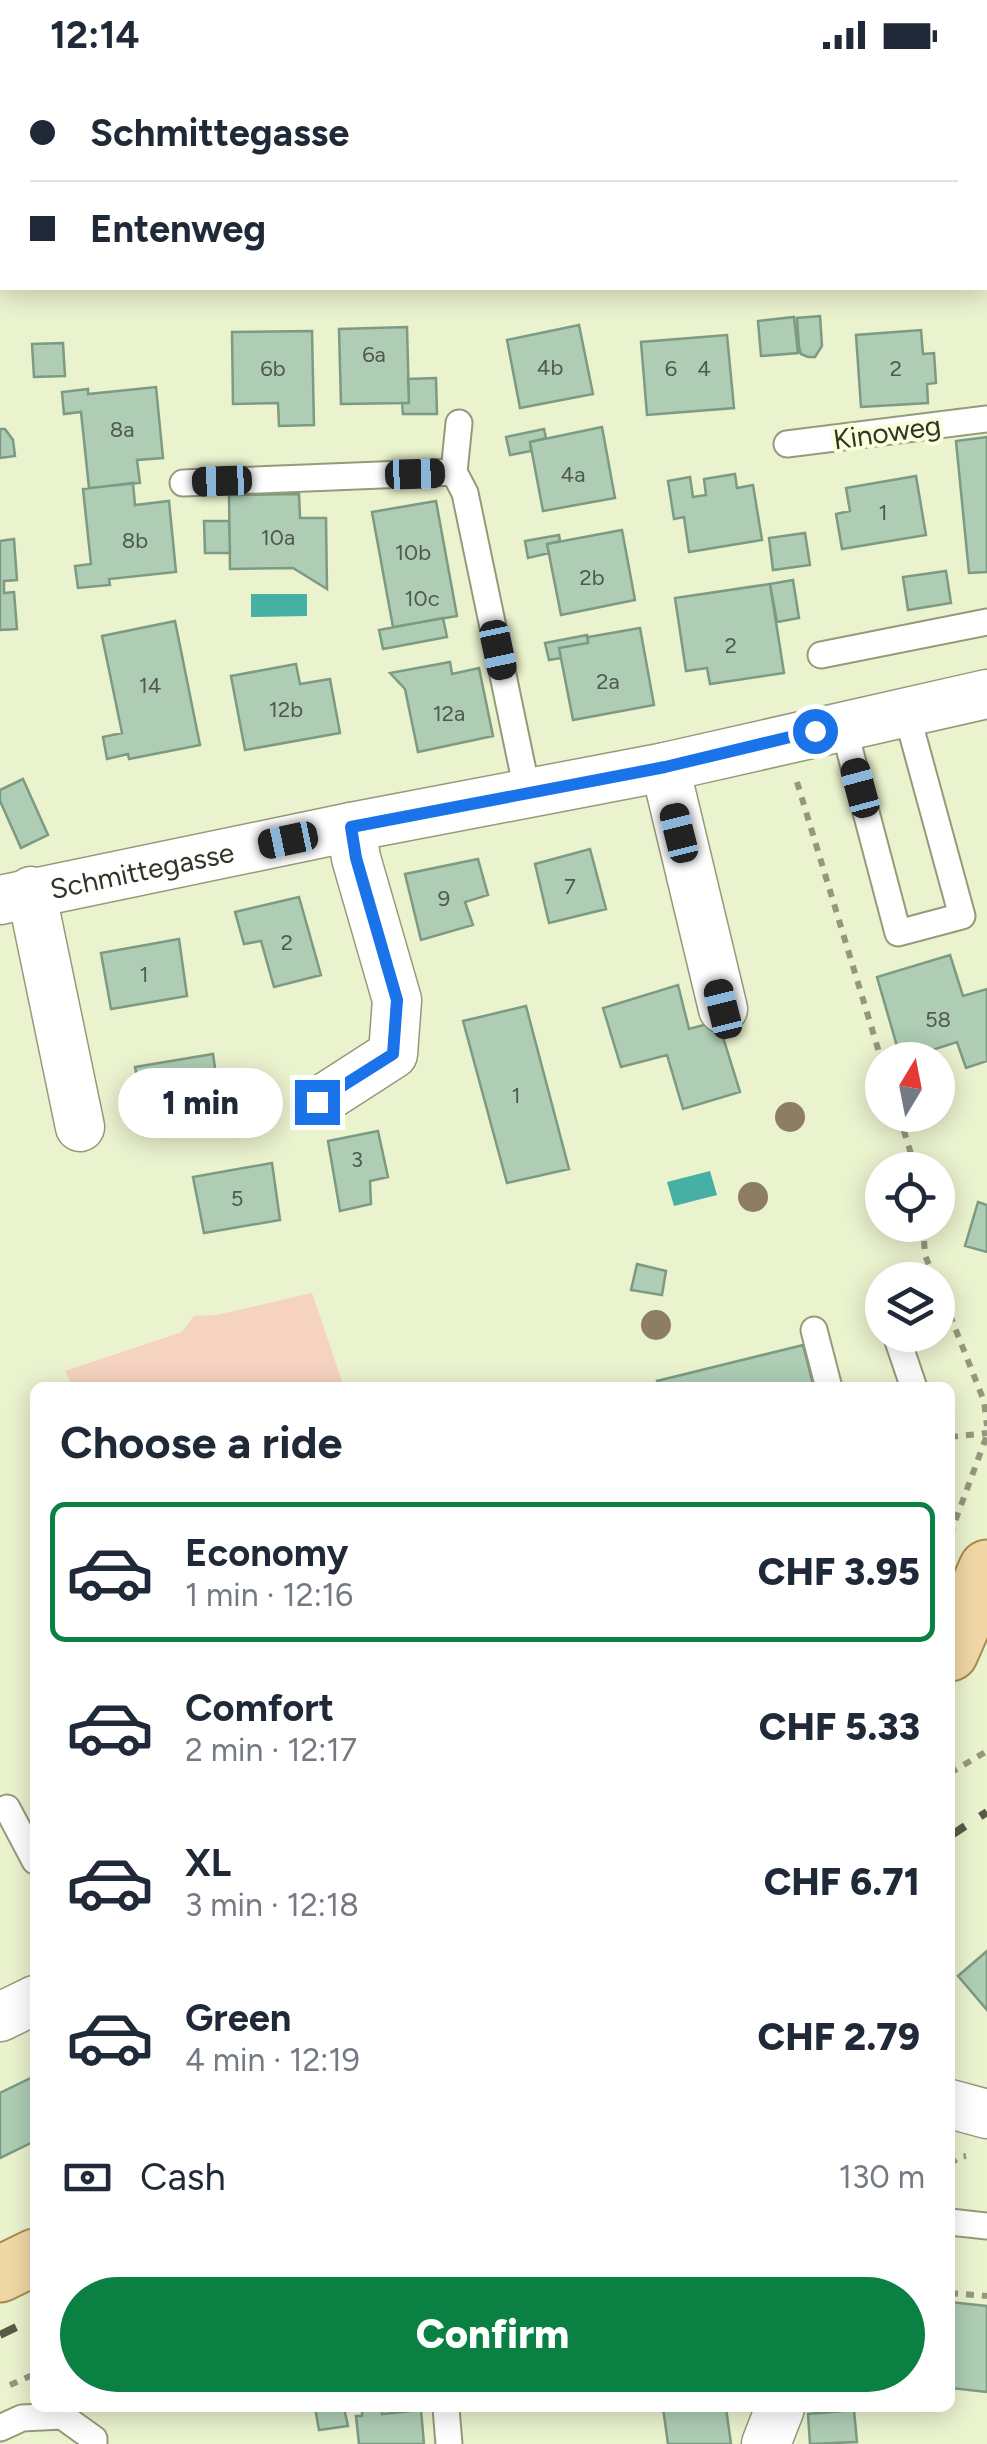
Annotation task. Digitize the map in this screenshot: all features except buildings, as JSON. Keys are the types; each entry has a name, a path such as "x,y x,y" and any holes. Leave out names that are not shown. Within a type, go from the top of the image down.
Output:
{"main road":[{"path":"955,1642 987,1568"},
{"path":"0,2274 30,2259"}],"street":[{"name":"Schmittegasse","path":"15,895 665,767 987,694"},
{"path":"665,767 723,1009"},
{"path":"317,1102 393,1054 397,1000 356,858 351,827"},
{"path":"15,895 80,1127"},
{"path":"0,2017 30,2002"},
{"path":"955,2105 987,2114"},
{"path":"766,2444 778,2412"}],"lane":[{"name":"Kinoweg","path":"787,444 987,418"},
{"path":"459,423 454,472 465,493 528,795"},
{"path":"183,482 454,472"},
{"path":"821,656 987,622"},
{"path":"843,724 898,934 962,916 906,711"},
{"path":"814,1330 827,1382"},
{"path":"902,1352 912,1382"},
{"path":"7,1808 30,1852"},
{"path":"955,2223 987,2226"},
{"path":"446,2412 449,2444"},
{"path":"0,2428 22,2418 62,2416 94,2439 94,2444"}],"path":[{"path":"786,738 876,1042"},
{"path":"955,1330 984,1401 987,1431 955,1521"},
{"path":"955,1437 987,1431"},
{"path":"955,1771 987,1751"},
{"path":"955,2293 987,2296"}],"shaded area":[{"path":"312,1293 342,1382 70,1382 65,1371 182,1332 194,1316 217,1315"}],"water":[{"path":"251,594 307,594 307,616 251,617"},
{"path":"710,1171 717,1195 674,1206 667,1182"}],"railway":[{"path":"955,1833 987,1812"},
{"path":"0,2335 30,2320"}],"route":[{"path":"317,1102 393,1054 397,1000 356,858 351,827 665,767 815,731"}]}
